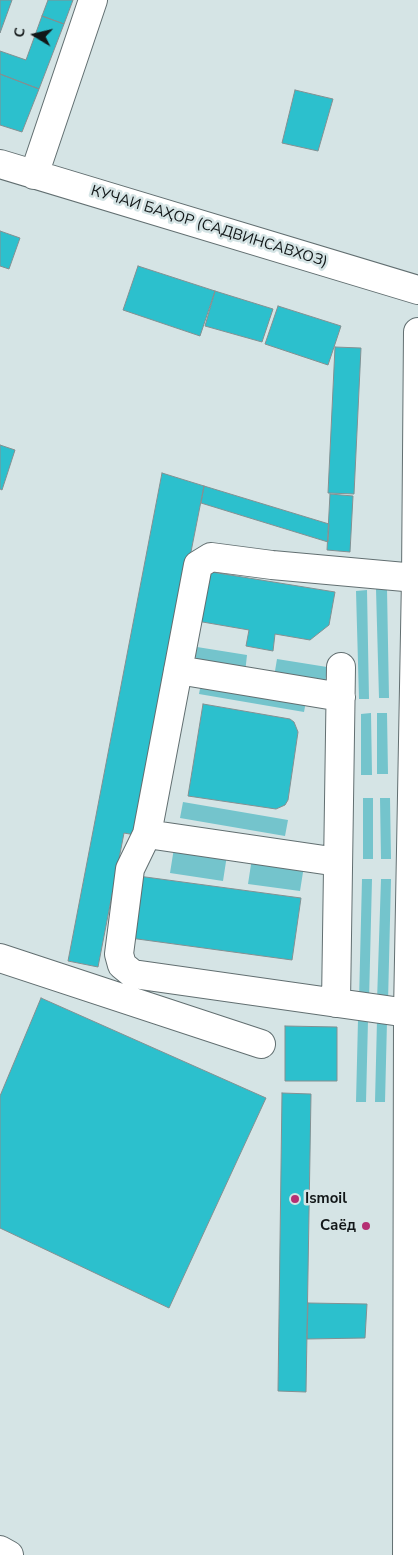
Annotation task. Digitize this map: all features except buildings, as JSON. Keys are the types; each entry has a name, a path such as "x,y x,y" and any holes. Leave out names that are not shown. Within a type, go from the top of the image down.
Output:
{"main road":[{"path":"34,175 93,0"},
{"name":"КУЧАИ БАҲОР (САДВИНСАВХОЗ)","path":"0,164 418,290"},
{"path":"407,1555 408,1013 415,715 418,332"},
{"path":"408,1013 133,974 122,965 119,954 130,869 147,834 198,566 211,557 272,565 417,577"},
{"path":"336,1003 341,667"},
{"path":"178,670 341,697"},
{"path":"147,834 338,862"},
{"path":"0,958 261,1044"},
{"path":"0,1550 9,1555"}],"shaded area":[{"path":"376,589 387,589 389,698 379,698"},
{"path":"367,590 369,699 359,699 356,591"},
{"path":"197,647 247,655 245,673 194,665"},
{"path":"277,659 327,667 325,685 274,677"},
{"path":"202,678 307,696 304,712 199,694"},
{"path":"371,713 372,775 361,775 361,714"},
{"path":"377,713 387,713 388,774 377,774"},
{"path":"363,798 373,798 373,859 363,859"},
{"path":"380,798 390,798 391,859 381,859"},
{"path":"183,802 288,820 285,836 180,818"},
{"path":"174,848 227,855 223,881 170,873"},
{"path":"252,858 304,866 300,891 248,884"},
{"path":"362,879 372,879 369,1001 359,1001"},
{"path":"381,879 391,879 388,1002 377,1001"},
{"path":"358,1020 368,1020 366,1102 356,1102"},
{"path":"377,1020 387,1021 385,1102 375,1102"}],"place":[{"name":"Ismoil","path":"295,1199"},
{"name":"Саёд","path":"366,1226"}]}
